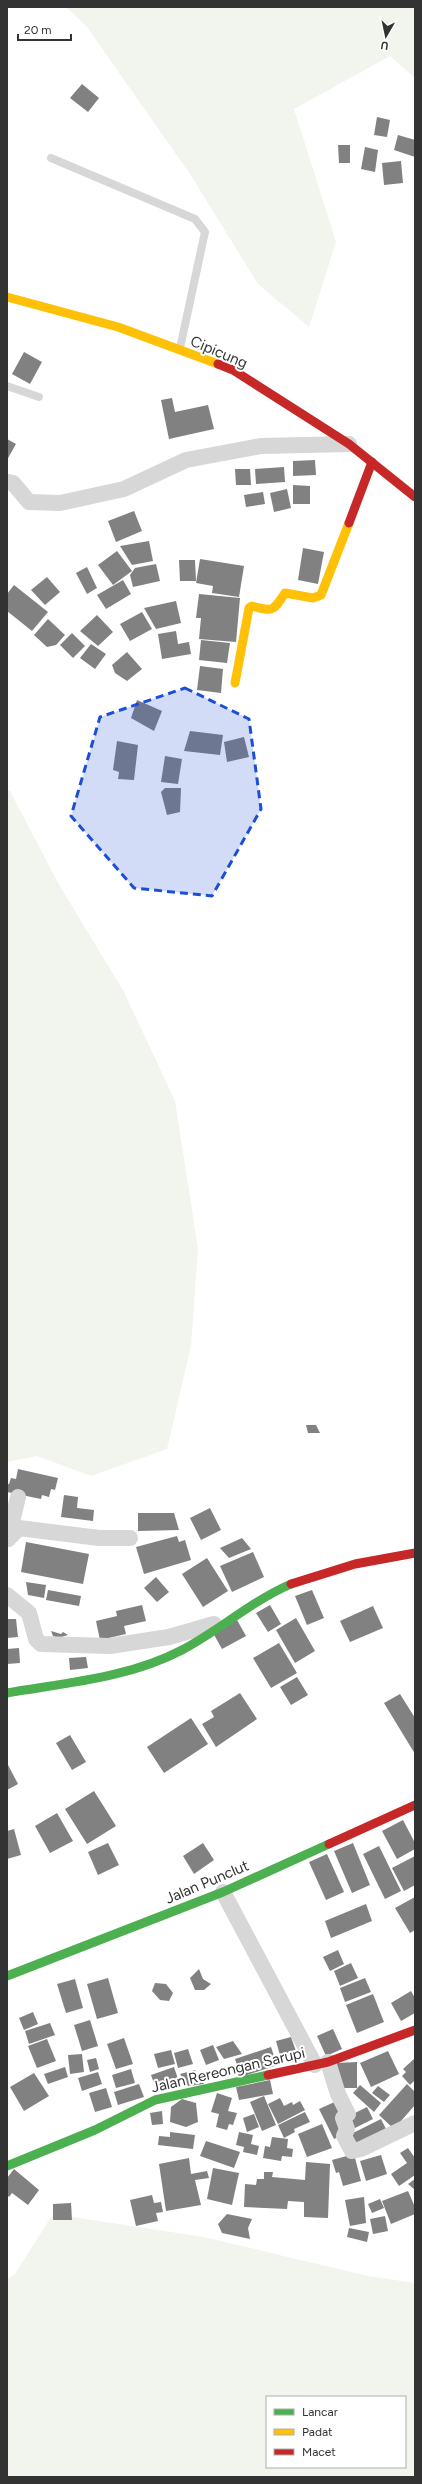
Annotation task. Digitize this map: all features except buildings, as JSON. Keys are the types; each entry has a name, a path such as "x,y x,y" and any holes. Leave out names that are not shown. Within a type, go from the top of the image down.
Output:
{"street":[{"name":"Cipicung","path":"7,297 118,327 233,370 349,444 415,497"},
{"path":"7,482 13,483 29,502 60,503 124,489 186,460 261,446 349,444"},
{"path":"235,683 249,608 252,606 269,611 274,609 285,593 313,598 322,593 372,462"},
{"path":"7,1541 18,1497"},
{"path":"7,1541 19,1528 99,1538 130,1538"},
{"path":"8,1691 93,1680 120,1673 181,1650 259,1599 326,1570 383,1557 415,1553"},
{"path":"7,1595 29,1613 36,1640 41,1644 110,1646 169,1637 227,1620"},
{"name":"Jalan Punclut","path":"7,1976 104,1940 223,1892 415,1805"},
{"path":"223,1892 322,2063 348,2114 343,2118 347,2129 344,2136 352,2151 361,2149 415,2123"},
{"name":"Jalan Rereongan Sarupi","path":"7,2166 95,2130 155,2100 322,2063 415,2030"}],"lane":[{"path":"51,158 195,219 205,232 179,351"},
{"path":"7,386 39,398"}],"highlighted area":[{"path":"185,688 249,719 261,809 212,896 134,888 71,816 100,717"}],"shaded area":[{"path":"66,7 415,7 415,78 390,56 294,109 336,242 309,327 258,284 190,174 87,27"},
{"path":"7,791 10,791 58,883 124,992 175,1101 198,1249 191,1346 167,1449 91,1476 37,1456 7,1462"},
{"path":"53,2214 204,2237 368,2276 415,2283 415,2477 7,2477 7,2279 15,2274"}],"traffic: fast":[{"path":"7,1693 119,1673 162,1659 196,1642 262,1599 291,1584"},
{"path":"7,1976 223,1892 329,1844"},
{"path":"7,2166 95,2130 155,2100 268,2075"}],"traffic: slow":[{"path":"7,297 118,327 218,364"},
{"path":"235,683 249,608 252,606 265,609 275,607 285,593 313,598 321,595 349,523"}],"traffic: jam":[{"path":"218,364 233,370 349,444 415,497"},
{"path":"349,523 372,462"},
{"path":"291,1584 355,1564 415,1553"},
{"path":"329,1844 415,1805"},
{"path":"268,2075 328,2062 415,2030"}]}
